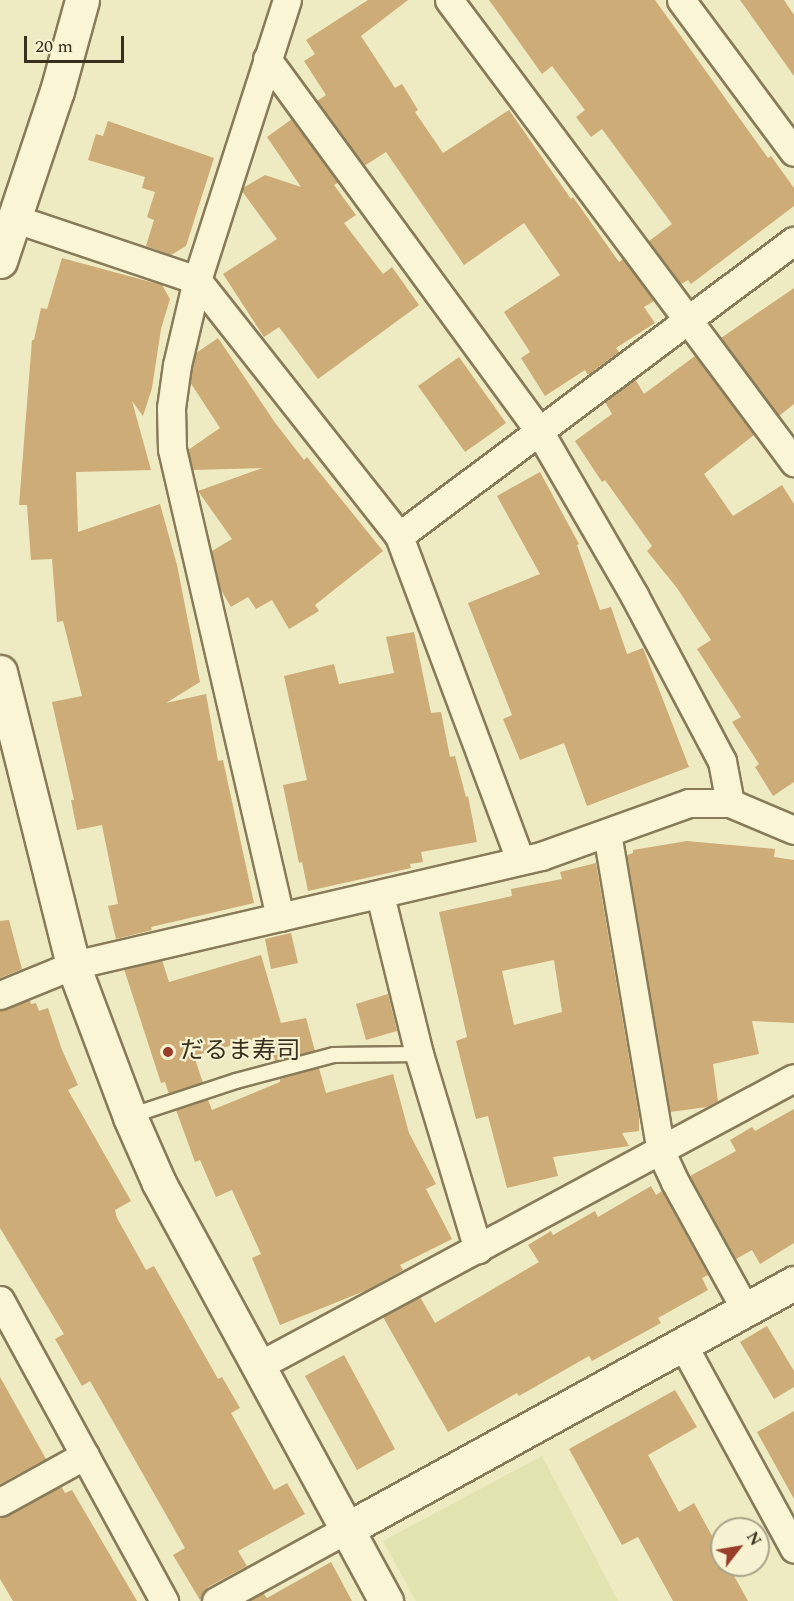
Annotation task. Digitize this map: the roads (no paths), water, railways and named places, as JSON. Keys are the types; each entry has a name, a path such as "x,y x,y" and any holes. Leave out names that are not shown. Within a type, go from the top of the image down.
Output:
{"street":[{"path":"0,261 12,218 57,91 82,0"},
{"path":"280,917 172,449 171,408 177,365 197,280 287,0"},
{"path":"448,0 794,462"},
{"path":"681,0 794,152"},
{"path":"267,59 539,431 634,595 722,761 730,803"},
{"path":"12,218 197,280 399,536 520,860"},
{"path":"399,536 794,242"},
{"path":"0,672 73,965 130,1117 159,1183 386,1601"},
{"path":"0,994 73,965 541,856 689,803 730,803 794,830"},
{"path":"607,833 661,1152 675,1182 745,1309"},
{"path":"380,895 419,1054 478,1249"},
{"path":"258,1366 661,1152 794,1078"},
{"path":"216,1601 794,1283"},
{"path":"0,1300 164,1601"},
{"path":"682,1343 794,1548"},
{"path":"0,1502 86,1455"}],"lane":[{"path":"130,1117 236,1081 334,1055 419,1054"}],"place":[{"name":"だるま寿司","path":"168,1052"}]}
